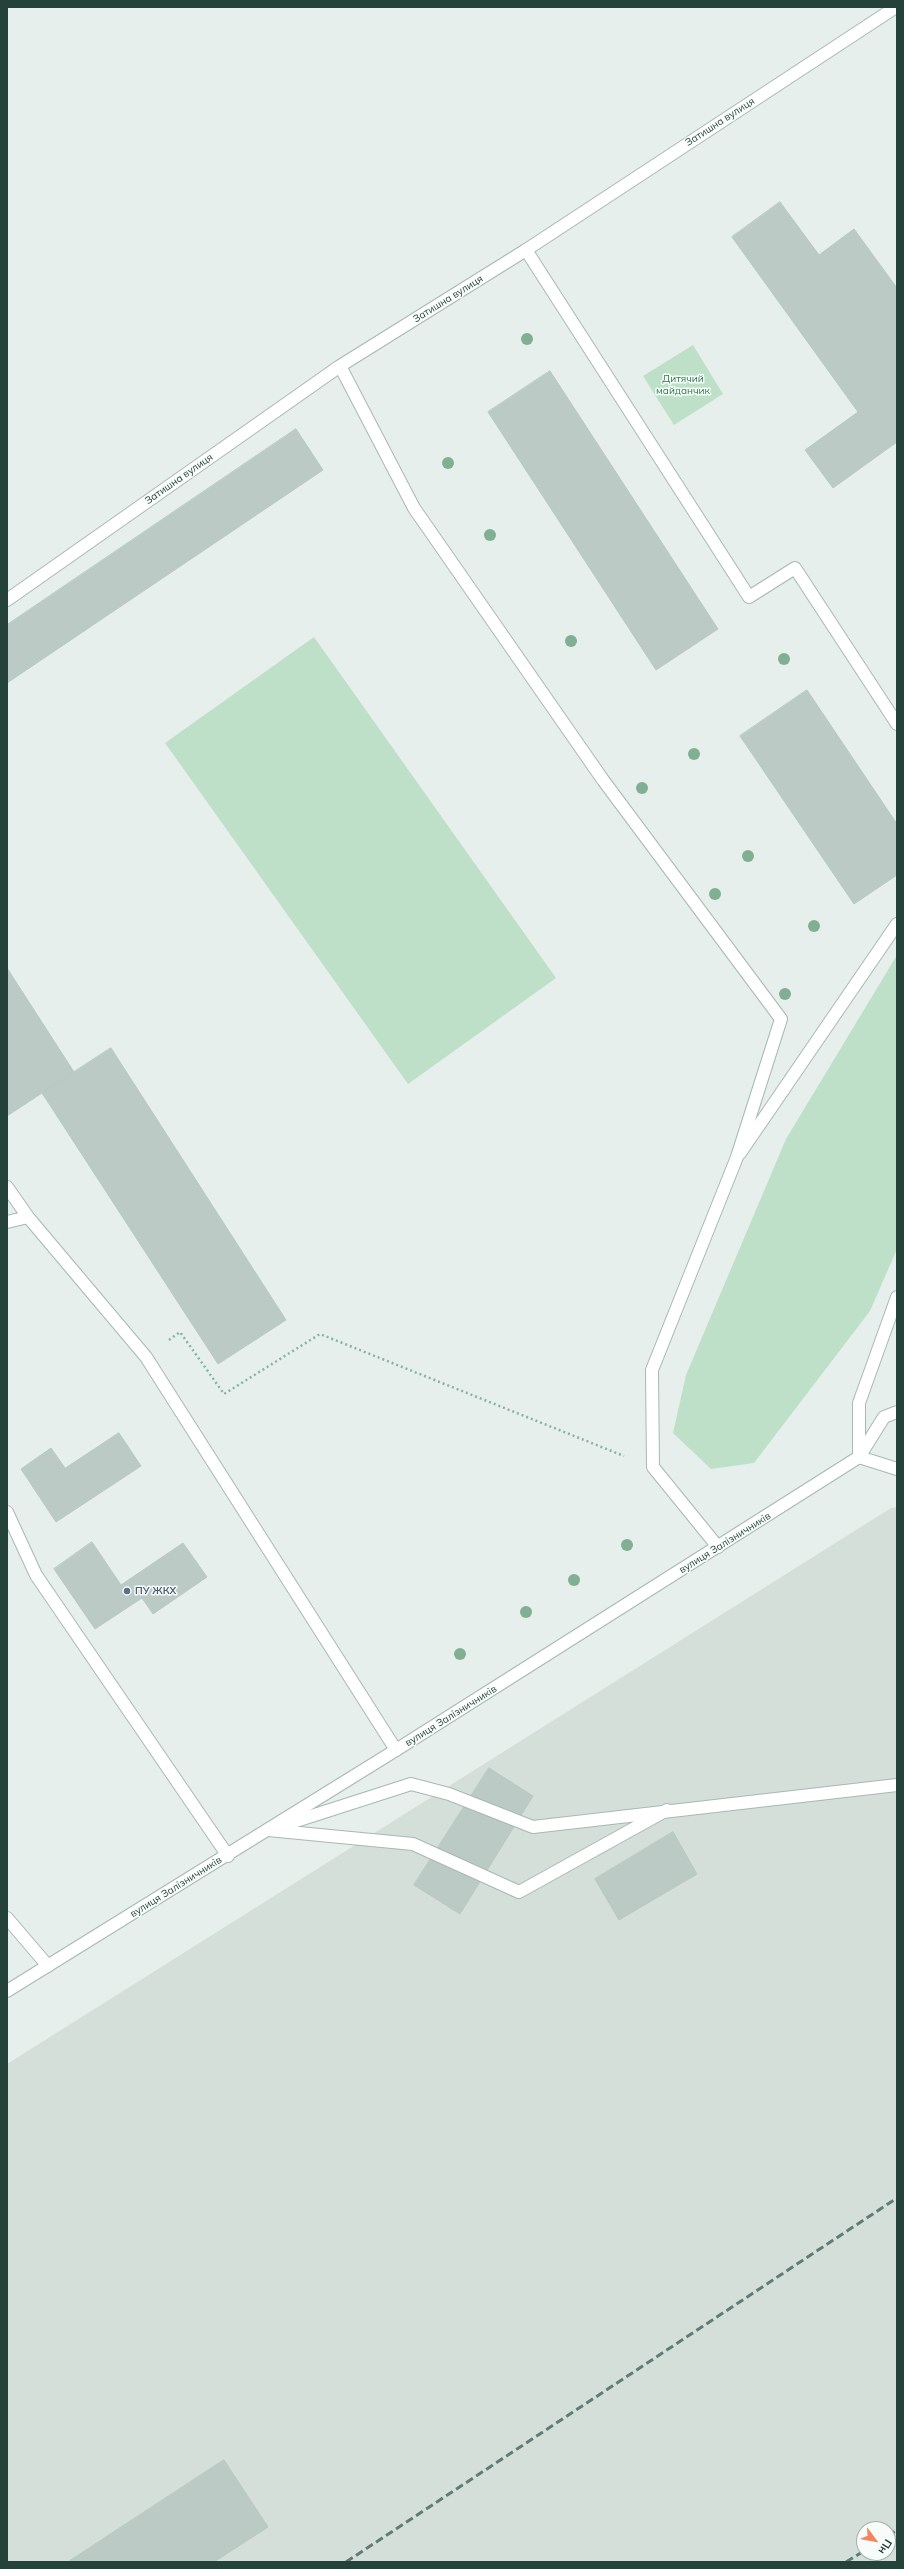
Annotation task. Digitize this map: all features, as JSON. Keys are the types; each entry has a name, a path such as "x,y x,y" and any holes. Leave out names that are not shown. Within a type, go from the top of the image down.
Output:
{"street":[{"name":"Затишна вулиця","path":"7,600 340,366 526,250 896,7"},
{"path":"526,250 749,597 795,568 897,724"},
{"path":"340,366 414,508 603,780 781,1018 737,1157 652,1370 653,1467 718,1547"},
{"path":"737,1157 897,924"},
{"path":"7,1187 28,1217 146,1357 396,1750"},
{"path":"7,1222 28,1217"},
{"path":"859,1457 859,1403 897,1297"},
{"path":"859,1457 884,1417 897,1412"},
{"path":"859,1457 897,1469"},
{"name":"вулиця Залізничників","path":"7,1991 228,1856 859,1457"},
{"path":"7,1512 36,1575 228,1856"},
{"path":"268,1830 411,1784 448,1794 533,1827 667,1810 897,1785"},
{"path":"268,1830 413,1844 519,1892 667,1810"},
{"path":"7,1918 48,1966"}],"path":[{"path":"146,1357 180,1332 224,1394 320,1334 653,1467"}],"shaded area":[{"path":"897,1507 897,2562 7,2562 7,2064 891,1508"}],"green space":[{"name":"Дитячий майданчик","path":"693,345 723,394 674,425 643,376"},
{"path":"314,637 556,978 408,1084 165,743"},
{"path":"897,955 897,1249 870,1311 754,1463 711,1469 673,1433 686,1375 786,1139"}],"building":[{"path":"780,202 819,255 854,229 897,288 897,442 833,488 805,450 858,412 732,237"},
{"path":"550,371 718,629 656,670 488,412"},
{"path":"296,429 323,470 7,683 7,625"},
{"path":"807,690 897,824 897,875 854,904 740,736"},
{"path":"7,968 74,1072 7,1116"},
{"path":"111,1048 286,1320 218,1364 42,1093"},
{"path":"119,1433 141,1466 56,1522 21,1469 51,1448 65,1468"},
{"name":"ПУ ЖКХ","path":"92,1542 121,1585 183,1543 207,1577 153,1614 142,1598 95,1629 54,1569"},
{"path":"489,1768 533,1796 460,1914 414,1885"},
{"path":"673,1832 697,1874 619,1920 595,1879"},
{"path":"224,2460 268,2527 214,2562 68,2562"}],"railway":[{"path":"346,2562 897,2198"},
{"path":"846,2562 856,2556"}],"place":[{"name":"ПУ ЖКХ","path":"127,1591"}]}
